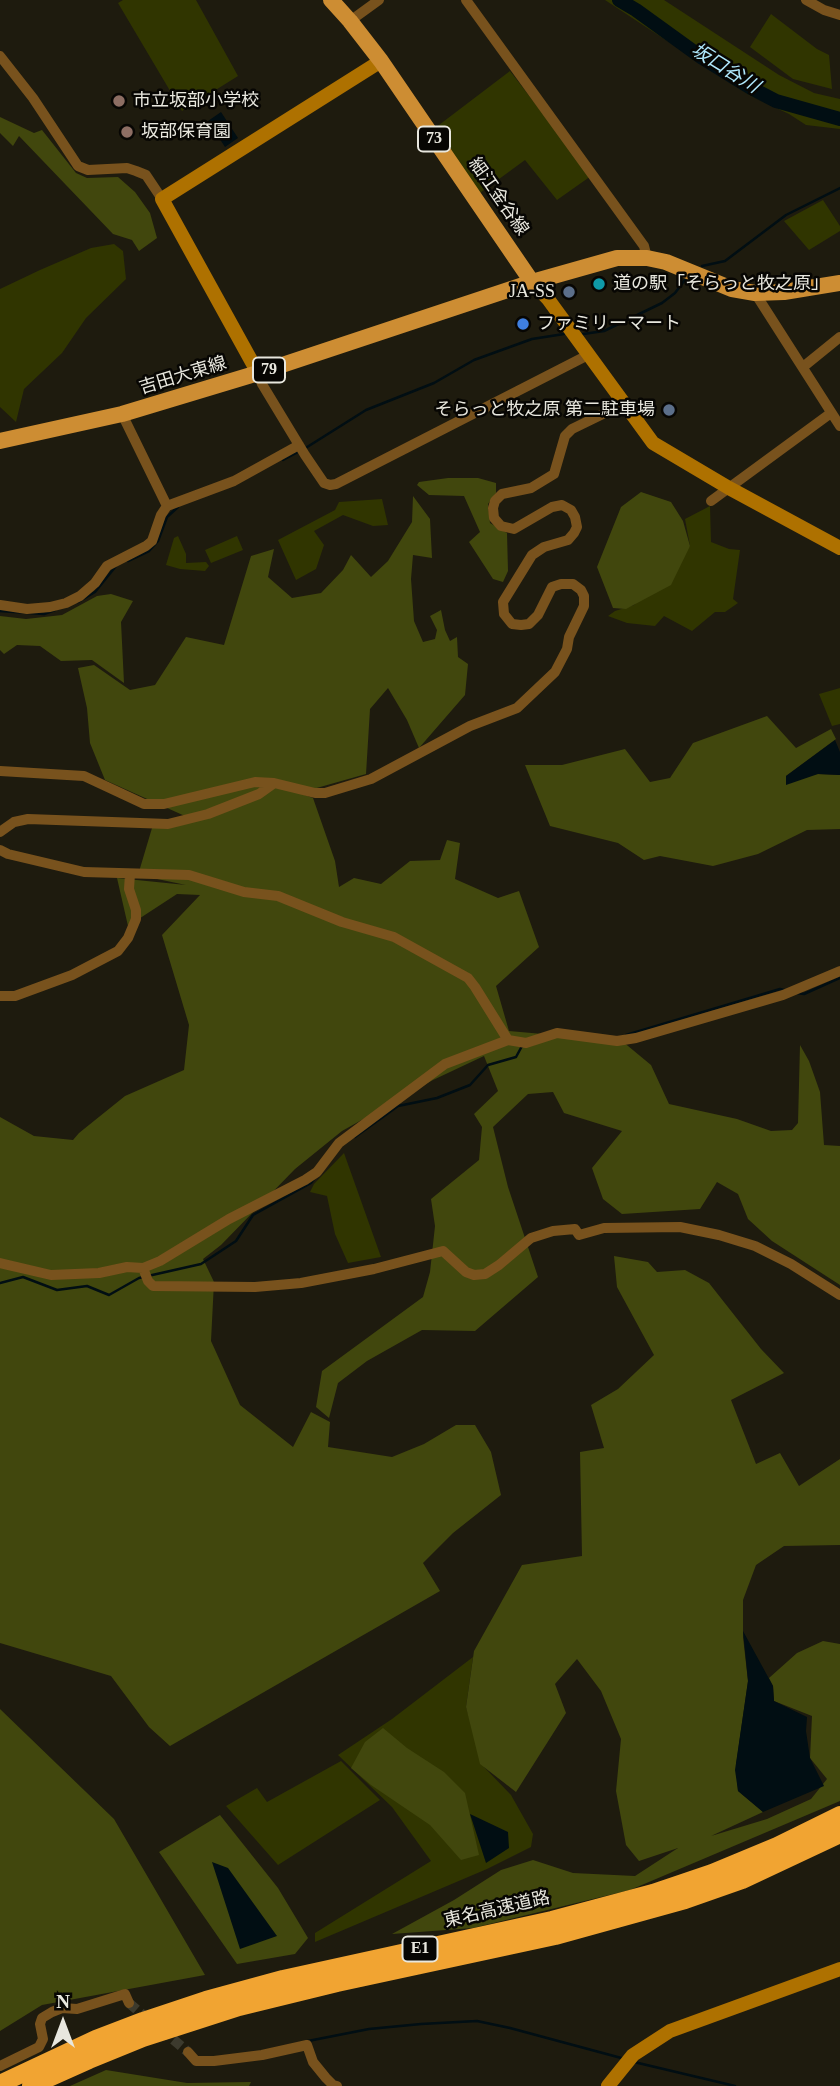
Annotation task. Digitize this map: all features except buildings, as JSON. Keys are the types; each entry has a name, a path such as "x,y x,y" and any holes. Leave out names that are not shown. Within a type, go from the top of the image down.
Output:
{"highway":[{"name":"東名高速道路","path":"0,2084 96,2039 206,2000 283,1979 552,1920 653,1893 752,1857 840,1815"},
{"name":"E1","path":"32,2086 143,2038 239,2007 555,1936 685,1900 742,1880 840,1834"}],"main road":[{"name":"細江金谷線","path":"331,0 381,61 533,282"},
{"name":"吉田大東線","path":"0,441 122,414 258,373 533,282 617,258 647,258 666,262 732,289 755,293 784,292 840,283"}],"street":[{"path":"350,20 379,0"},
{"path":"466,0 644,246 647,258"},
{"path":"806,0 840,15"},
{"path":"0,57 33,98 78,166 88,170 127,169 146,175 162,199 262,384 324,483 336,484 589,355"},
{"path":"162,199 381,61"},
{"path":"533,282 653,443 840,548"},
{"path":"755,293 840,426"},
{"path":"803,368 840,337"},
{"path":"0,771 84,776 144,804 164,804 255,782 326,793 371,779 470,726 517,708 555,671 584,606 584,596 573,584 552,587 538,615 529,624 512,624 504,614 503,602 532,555 544,547 568,540 577,527 571,510 562,505 552,507 514,529 501,526 494,518 495,501 502,494 531,488 554,474 565,436 572,429 611,410 622,401"},
{"path":"711,501 831,412"},
{"path":"122,414 167,506"},
{"path":"0,605 27,609 50,607 80,596 95,583 107,566 152,541 167,506 234,481 301,448"},
{"path":"0,832 14,822 29,819 168,824 208,814 259,794 274,783"},
{"path":"0,850 84,872 189,875 244,892 278,896 342,922 394,937 468,978 517,1041"},
{"path":"0,996 15,996 72,975 118,951 128,938 136,919 129,889 130,874"},
{"path":"145,1273 229,1219 317,1172 339,1143 445,1064 517,1041 557,1033 617,1041 636,1038 783,995 840,971"},
{"path":"0,1263 51,1275 99,1273 127,1267 145,1273 153,1286 255,1287 290,1284 374,1269 443,1251 466,1272 474,1275 485,1274 531,1238 553,1231 575,1229 579,1235 604,1228 680,1227 755,1246 791,1264 840,1295"},
{"path":"608,2086 629,2060 670,2031 840,1969"},
{"path":"0,2066 38,2047 43,2039 40,2024 42,2018 52,2012 62,2008 76,2009 125,1994 129,2003"},
{"path":"188,2052 195,2061 214,2061 262,2055 307,2045 313,2062 333,2085 337,2086"}],"green space":[{"path":"123,0 196,0 238,76 182,111 118,3"},
{"path":"605,0 664,0 779,75 814,93 840,99 840,129 806,125 749,95"},
{"path":"771,14 829,55 832,89 793,79 750,47"},
{"path":"510,71 591,176 557,200 525,160 480,193 435,128"},
{"path":"0,117 34,133 42,130 76,173 87,178 118,177 135,192 150,213 157,238 139,251 132,240 113,234 19,136 13,146 0,133"},
{"path":"823,200 840,226 840,231 809,250 784,221"},
{"path":"114,244 123,251 126,279 86,318 62,353 24,389 16,422 0,407 0,289 91,248"},
{"path":"478,478 496,483 496,493 488,504 490,523 507,533 508,571 503,582 493,579 469,542 480,532 464,496 429,495 417,485 419,482"},
{"path":"641,492 671,502 683,521 690,546 671,585 626,609 613,608 597,567 621,507"},
{"path":"413,496 430,519 432,558 413,555 411,579 414,621 423,642 435,639 437,630 430,616 441,610 450,641 457,637 458,657 468,664 465,695 419,748 407,720 388,688 370,709 366,774 299,793 313,798 335,861 339,887 354,878 381,884 410,861 440,860 447,840 460,843 455,879 498,898 519,891 539,947 496,986 509,1031 622,1041 651,1065 669,1104 737,1119 771,1131 792,1130 798,1123 800,1045 820,1092 824,1145 840,1146 840,1285 772,1241 748,1219 738,1194 717,1182 700,1209 622,1214 603,1199 592,1168 622,1131 564,1113 553,1092 528,1094 493,1127 508,1187 538,1277 475,1331 422,1330 367,1361 338,1383 329,1418 316,1407 322,1371 423,1297 430,1272 435,1226 431,1199 479,1160 482,1127 474,1114 498,1091 484,1056 433,1080 342,1131 295,1169 221,1245 203,1259 214,1282 211,1341 240,1405 293,1447 311,1412 330,1422 328,1447 392,1457 424,1444 456,1425 475,1425 491,1452 501,1495 453,1533 423,1563 440,1591 170,1746 149,1727 111,1676 0,1643 0,1117 34,1136 73,1140 125,1096 184,1070 189,1025 162,935 200,895 177,894 128,926 117,878 186,885 138,875 152,828 196,821 105,780 90,743 87,708 78,668 94,665 130,690 155,685 186,637 224,645 251,556 274,549 268,577 292,598 321,593 343,570 351,555 371,577 388,561 412,522"},
{"path":"382,499 388,525 373,526 343,515 314,531 324,545 316,569 296,580 278,540 335,510 339,502"},
{"path":"710,506 711,542 740,550 733,599 738,603 725,612 715,612 692,631 664,616 655,626 627,623 608,616 634,605 690,546 685,519"},
{"path":"178,536 186,554 186,563 206,562 209,566 205,571 166,565 174,538"},
{"path":"237,536 243,550 211,563 205,550"},
{"path":"111,594 133,601 121,622 124,683 92,660 61,661 40,646 17,645 4,654 0,650 0,616 26,619 62,615 97,596"},
{"path":"840,688 840,724 832,726 819,694"},
{"path":"767,716 796,748 831,729 836,739 786,776 840,775 840,829 807,830 758,854 713,866 660,856 644,860 618,843 550,826 525,765 562,765 625,749 650,782 670,778 693,743"},
{"path":"344,1153 381,1257 348,1263 335,1234 327,1196 310,1192 314,1184"},
{"path":"614,1256 648,1262 657,1272 685,1270 709,1283 761,1349 784,1373 731,1400 756,1464 780,1453 799,1486 840,1459 840,1545 784,1546 756,1565 743,1600 743,1637 748,1681 736,1765 738,1791 763,1812 711,1836 767,1819 811,1799 827,1779 810,1758 812,1716 774,1701 773,1686 769,1678 797,1653 823,1641 840,1644 840,1801 630,1890 473,1928 392,1934 501,1870 533,1860 573,1873 635,1876 678,1848 639,1861 626,1845 616,1791 621,1739 601,1691 577,1659 555,1684 566,1713 516,1792 480,1764 466,1707 474,1651 522,1565 582,1556 580,1452 604,1448 591,1405 618,1389 654,1355 617,1287"},
{"path":"473,1657 466,1707 484,1767 511,1795 533,1834 531,1847 487,1869 315,1942 315,1933 431,1861 392,1807 338,1755 392,1719"},
{"path":"0,1709 114,1819 205,1975 42,2005 0,2031"},
{"path":"383,1728 407,1748 444,1772 465,1793 479,1855 461,1860 430,1825 351,1768 365,1742"},
{"path":"341,1761 380,1800 278,1865 226,1806 257,1788 267,1802"},
{"path":"220,1815 278,1888 308,1938 295,1954 237,1964 159,1852"},
{"path":"106,2070 187,2083 251,2082 249,2086 70,2086"}],"shaded area":[{"path":"221,112 238,138 225,147 208,121"},
{"path":"835,740 840,752 840,775 818,774 786,785 786,776"},
{"path":"743,1631 773,1686 774,1701 807,1717 810,1758 824,1786 763,1812 738,1791 735,1770 748,1681"},
{"path":"470,1814 508,1832 509,1848 486,1863"},
{"path":"212,1862 228,1868 277,1936 240,1949"}],"waterway":[{"name":"坂口谷川","path":"619,0 751,88 776,101 840,119"},
{"path":"702,266 725,261 786,215 840,188"},
{"path":"583,334 604,331 662,303 675,293 687,277"},
{"path":"304,449 366,410 434,383 474,360 532,339 564,334"},
{"path":"283,460 298,452"},
{"path":"128,561 149,551 158,541 167,517 178,507"},
{"path":"78,602 95,592 116,566"},
{"path":"0,611 44,614 55,610"},
{"path":"797,993 804,994 840,978"},
{"path":"626,1035 784,990"},
{"path":"355,1137 398,1106 437,1098 470,1085 488,1065 516,1057 522,1046"},
{"path":"0,1283 23,1277 57,1290 87,1286 109,1295 139,1278 201,1264 236,1241 253,1215 314,1179"},
{"path":"308,2041 369,2029 477,2021 625,2059"},
{"path":"634,2062 735,2086"}],"tunnel":[{"path":"129,2003 150,2021"},
{"path":"162,2030 188,2052"}],"place":[{"name":"市立坂部小学校","path":"119,101"},
{"name":"坂部保育園","path":"127,132"},
{"name":"道の駅「そらっと牧之原」","path":"599,284"},
{"name":"JA-SS","path":"569,292"},
{"name":"ファミリーマート","path":"523,324"},
{"name":"そらっと牧之原 第二駐車場","path":"669,410"}]}
